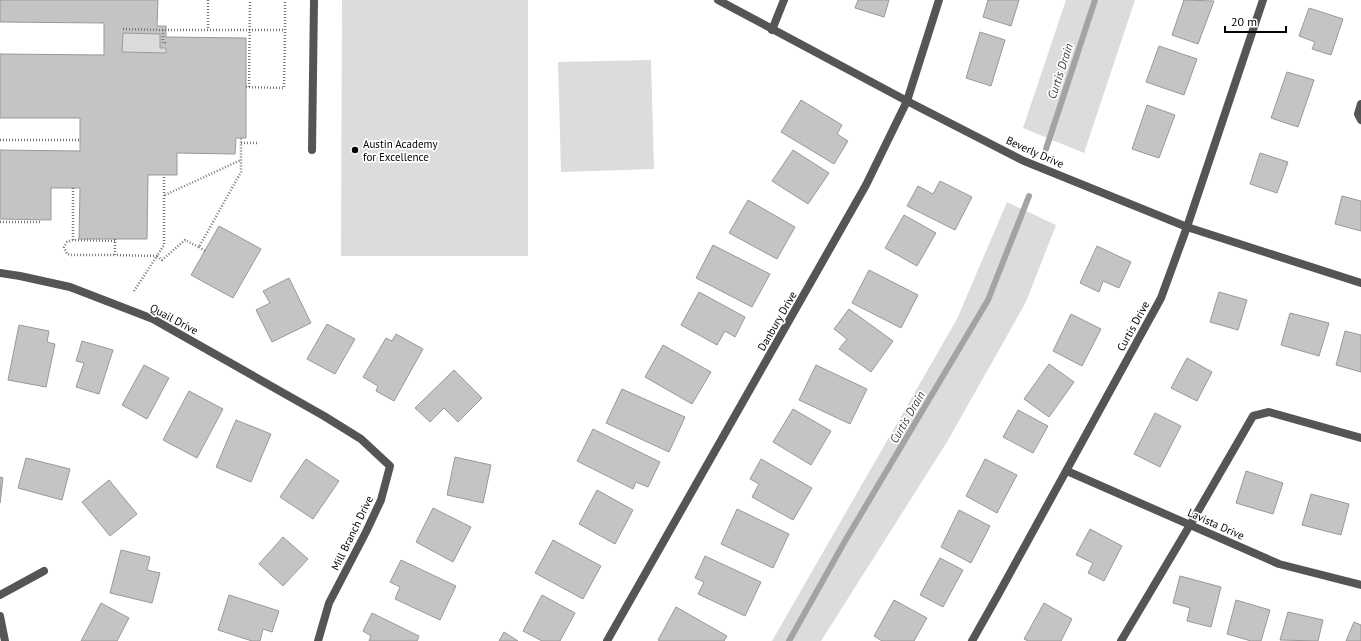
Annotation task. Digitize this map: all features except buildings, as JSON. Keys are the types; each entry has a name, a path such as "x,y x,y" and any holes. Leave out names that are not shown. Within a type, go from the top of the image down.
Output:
{"street":[{"path":"312,150 314,0"},
{"name":"Beverly Drive","path":"718,0 772,30 1024,162 1187,226 1361,283"},
{"path":"772,30 784,0"},
{"name":"Danbury Drive","path":"607,641 866,185 907,101 939,0"},
{"name":"Curtis Drive","path":"972,641 1161,298 1187,226 1263,0"},
{"path":"1361,104 1358,114 1361,120"},
{"name":"Quail Drive","path":"0,273 20,276 70,288 154,320 324,416"},
{"path":"1121,641 1253,416 1269,412 1361,438"},
{"name":"Mill Branch Drive","path":"318,641 329,603 381,500 390,466 361,439 324,416"},
{"name":"Lavista Drive","path":"1067,471 1280,564 1361,585"},
{"path":"0,595 44,571"},
{"path":"0,616 5,641"}],"path":[{"path":"208,0 208,30"},
{"path":"250,0 248,87 284,88 285,0"},
{"path":"123,29 285,30"},
{"path":"163,30 163,43 166,43"},
{"path":"199,247 240,172 240,138"},
{"path":"0,140 80,140"},
{"path":"240,143 259,143"},
{"path":"164,195 240,160"},
{"path":"134,290 164,245 164,175"},
{"path":"73,188 73,240"},
{"path":"0,222 41,222"},
{"path":"115,256 115,240 73,240 67,242 64,247 67,254 115,256 157,256 162,260 185,240 205,251"}],"shaded area":[{"path":"342,0 528,0 528,256 341,256"},
{"path":"1066,0 1135,0 1084,153 1023,128"},
{"path":"123,33 160,34 160,48 166,48 166,53 122,52"},
{"path":"651,60 654,169 561,172 558,62"},
{"path":"1007,202 1056,225 1026,302 947,442 821,641 772,641 957,319"}],"waterway":[{"name":"Curtis Drain","path":"1046,149 1095,0"},
{"name":"Curtis Drain","path":"789,641 845,541 988,300 1029,196"}],"place":[{"name":"Austin Academy for Excellence","path":"355,150"}]}
